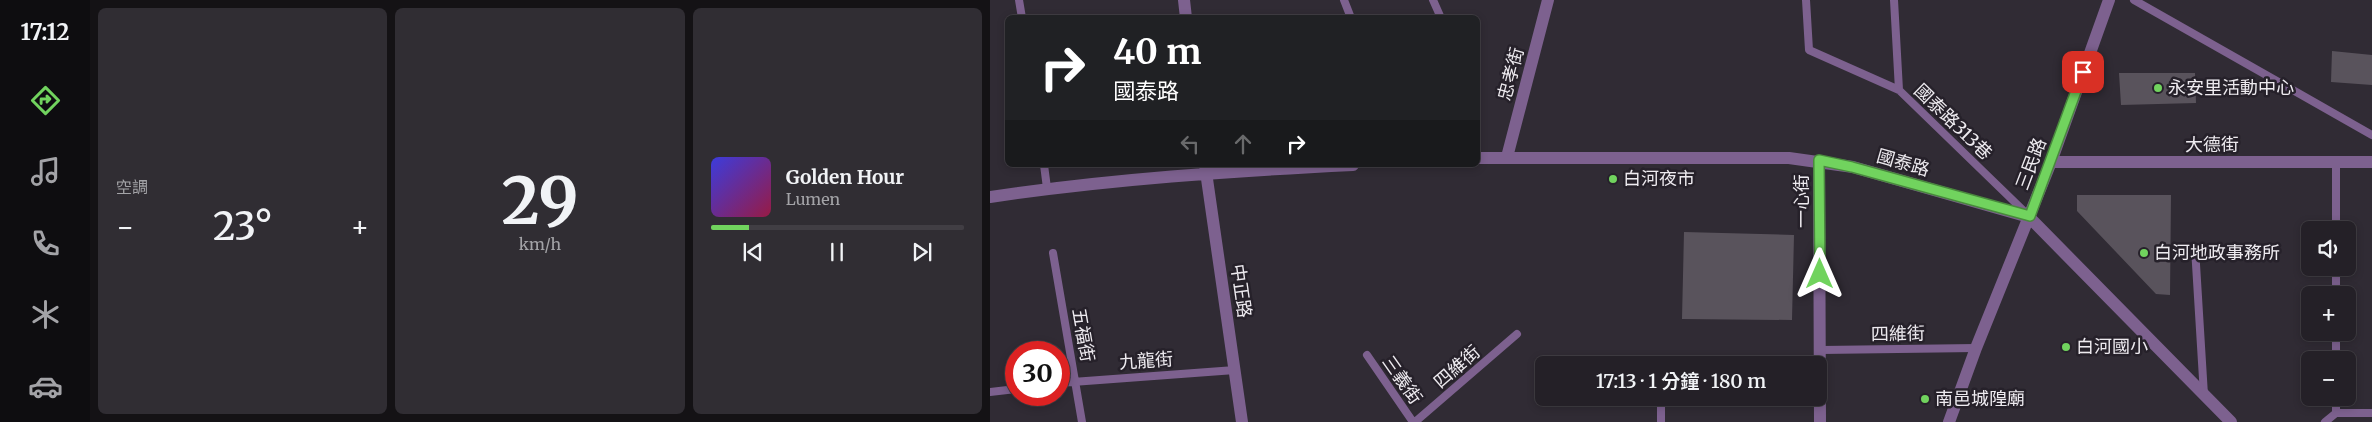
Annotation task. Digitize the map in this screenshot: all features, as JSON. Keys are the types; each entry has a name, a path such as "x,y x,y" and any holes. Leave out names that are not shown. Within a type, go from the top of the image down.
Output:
{"street":[{"path":"1184,0 1186,15"},
{"name":"忠孝街","path":"1507,157 1548,0"},
{"name":"三民路","path":"1948,422 2051,162 2109,0"},
{"name":"國泰路","path":"1480,158 1780,158 1819,160 1852,167 2030,216"},
{"name":"一心街","path":"1819,160 1820,422"},
{"name":"大德街","path":"2051,162 2372,162"},
{"path":"990,196 1206,169 1280,167"},
{"name":"中正路","path":"1206,169 1242,422"},
{"path":"2030,216 2231,422"}],"lane":[{"path":"1019,0 1022,15"},
{"path":"1344,0 1350,15"},
{"path":"1433,0 1440,15"},
{"path":"1806,0 1809,50 1899,90"},
{"name":"國泰路313巷","path":"1894,0 1899,90 2030,216"},
{"path":"2134,0 2372,135"},
{"path":"2336,162 2336,221"},
{"path":"1044,167 1047,188"},
{"path":"2195,248 2204,395"},
{"name":"五福街","path":"1053,253 1082,422"},
{"name":"四維街","path":"1414,422 1517,334"},
{"name":"四維街","path":"1821,350 1976,348"},
{"name":"三義街","path":"1367,355 1414,422"},
{"name":"九龍街","path":"1070,381 1235,370"},
{"path":"990,392 1005,390"},
{"path":"1661,406 1661,422"},
{"path":"2336,406 2336,413"},
{"path":"2325,422 2336,413 2372,413"}],"building":[{"path":"2332,51 2372,55 2372,85 2331,82"},
{"name":"永安里活動中心","path":"2119,73 2195,73 2196,103 2121,105"},
{"name":"白河地政事務所","path":"2077,195 2171,195 2170,295 2156,294 2077,211"},
{"path":"1684,232 1794,235 1792,320 1682,319"}],"place":[{"name":"永安里活動中心","path":"2158,88"},
{"name":"白河夜市","path":"1613,179"},
{"name":"白河地政事務所","path":"2144,253"},
{"name":"白河國小","path":"2066,347"},
{"name":"南邑城隍廟","path":"1925,399"}],"route":[{"path":"1820,274 1819,160 1852,167 2030,216 2083,72"}]}
